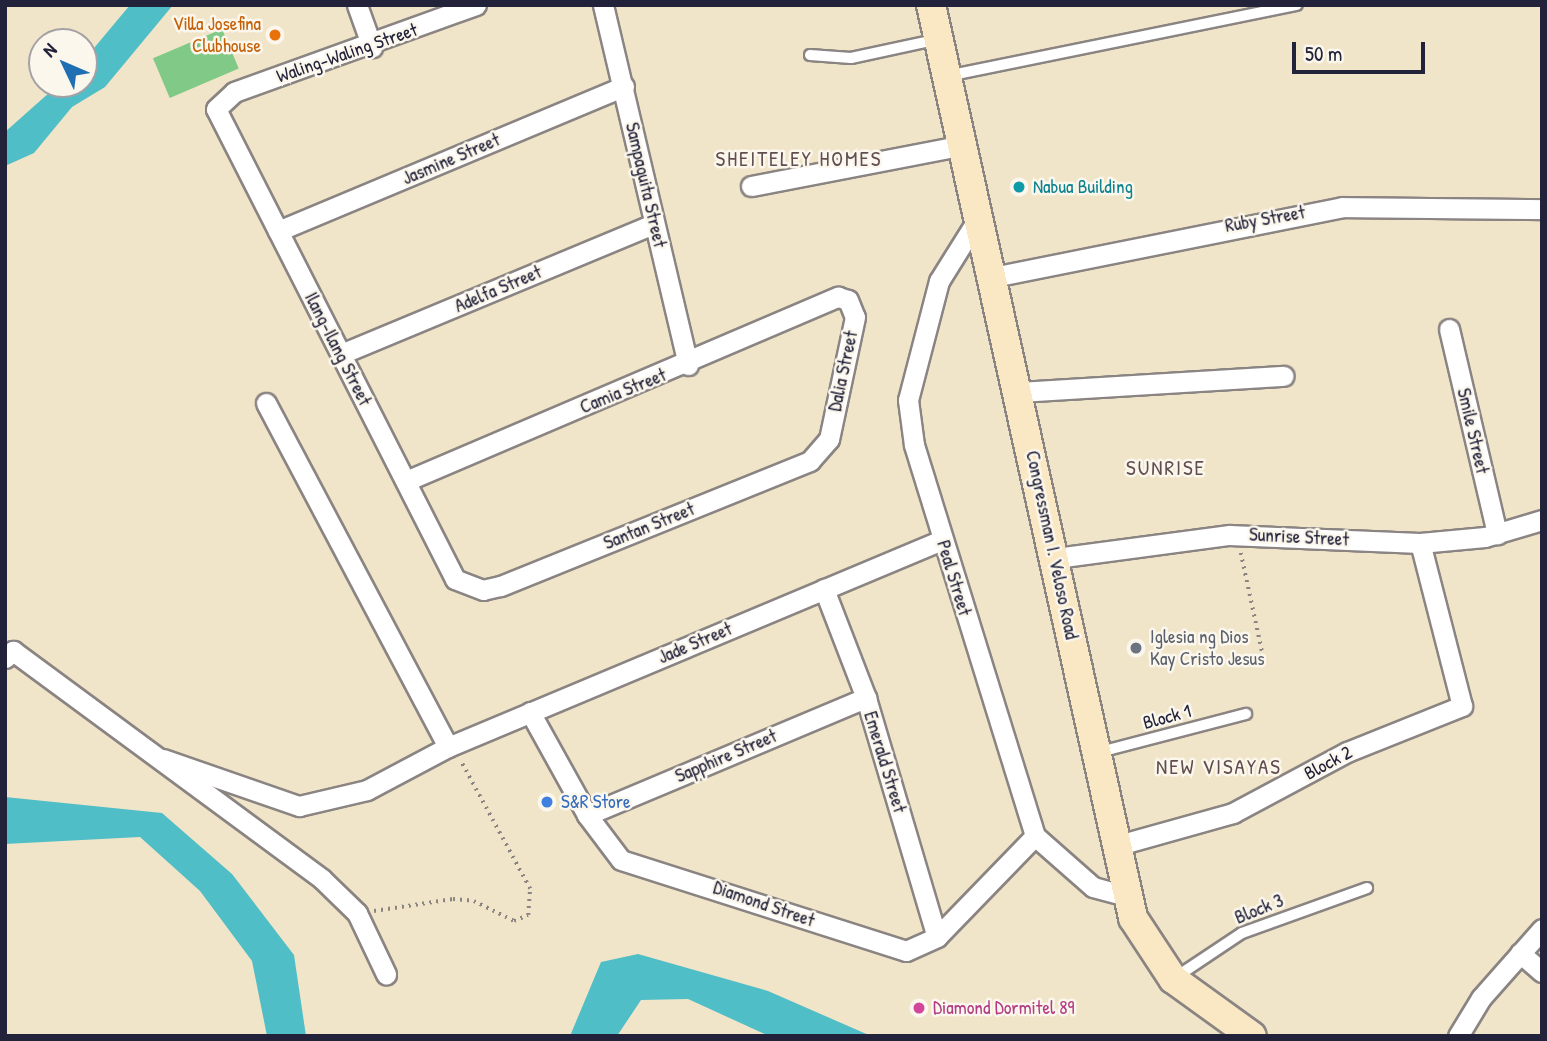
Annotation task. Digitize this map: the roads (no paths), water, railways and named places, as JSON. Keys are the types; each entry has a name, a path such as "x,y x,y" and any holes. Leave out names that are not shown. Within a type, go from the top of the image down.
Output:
{"main road":[{"name":"Congressman I. Veloso Road","path":"931,5 1020,392 1127,896 1143,940 1172,979 1252,1036"}],"street":[{"path":"357,5 372,47"},
{"name":"Waling-Waling Street","path":"219,103 234,92 372,47 476,5"},
{"name":"Sampaguita Street","path":"603,5 688,365"},
{"name":"Jasmine Street","path":"278,231 624,86"},
{"name":"Ilang-Ilang Street","path":"219,103 217,118 278,231 447,567 472,588"},
{"path":"751,186 963,145"},
{"name":"Ruby Street","path":"993,277 1342,207 1542,209"},
{"name":"Peal Street","path":"979,217 939,281 908,400 914,445 1035,836"},
{"name":"Adelfa Street","path":"341,354 654,223"},
{"name":"Camia Street","path":"406,481 688,365 838,297"},
{"name":"Dalia Street","path":"822,451 855,317 848,300 838,297"},
{"name":"Smile Street","path":"1449,329 1497,534"},
{"path":"1020,392 1284,376"},
{"path":"266,403 448,747"},
{"name":"Santan Street","path":"472,588 517,580 822,451"},
{"name":"Sunrise Street","path":"1056,558 1237,535 1420,543 1497,534 1541,522"},
{"name":"Jade Street","path":"163,759 299,806 386,785 448,747 942,540"},
{"name":"Block 2","path":"1115,846 1233,813 1356,748 1462,706 1420,543"},
{"name":"Emerald Street","path":"824,589 866,698 937,937"},
{"path":"10,650 284,848 357,913 386,974"},
{"name":"Sapphire Street","path":"587,814 866,698"},
{"name":"Diamond Street","path":"530,712 587,814 610,849 634,866 906,951 937,937 1035,836"},
{"path":"1035,836 1093,887 1127,896"},
{"path":"1458,1036 1520,953 1542,929"},
{"path":"1520,953 1542,972"}],"lane":[{"path":"947,76 1297,5"},
{"path":"810,55 851,58 939,40"},
{"name":"Block 1","path":"1096,753 1246,714"},
{"name":"Block 3","path":"1172,979 1242,933 1367,888"}],"water":[{"path":"130,5 173,5 105,87 98,91 98,43"},
{"path":"43,98 87,98 72,107 34,153 5,166 5,132"},
{"path":"5,797 162,813 232,874 294,955 306,1036 267,1036 252,961 200,891 140,837 5,844"},
{"path":"638,954 768,991 871,1036 769,1036 688,999 641,1000 617,1036 570,1036 601,962"}],"place":[{"name":"Villa Josefina Clubhouse","path":"275,35"},
{"name":"Nabua Building","path":"1019,187"},
{"name":"Iglesia ng Dios Kay Cristo Jesus","path":"1136,648"},
{"name":"S&R Store","path":"547,802"},
{"name":"Diamond Dormitel 89","path":"919,1008"}],"district":[{"name":"SHEITELEY HOMES","path":"799,159"},
{"name":"SUNRISE","path":"1166,468"},
{"name":"NEW VISAYAS","path":"1219,767"}]}
